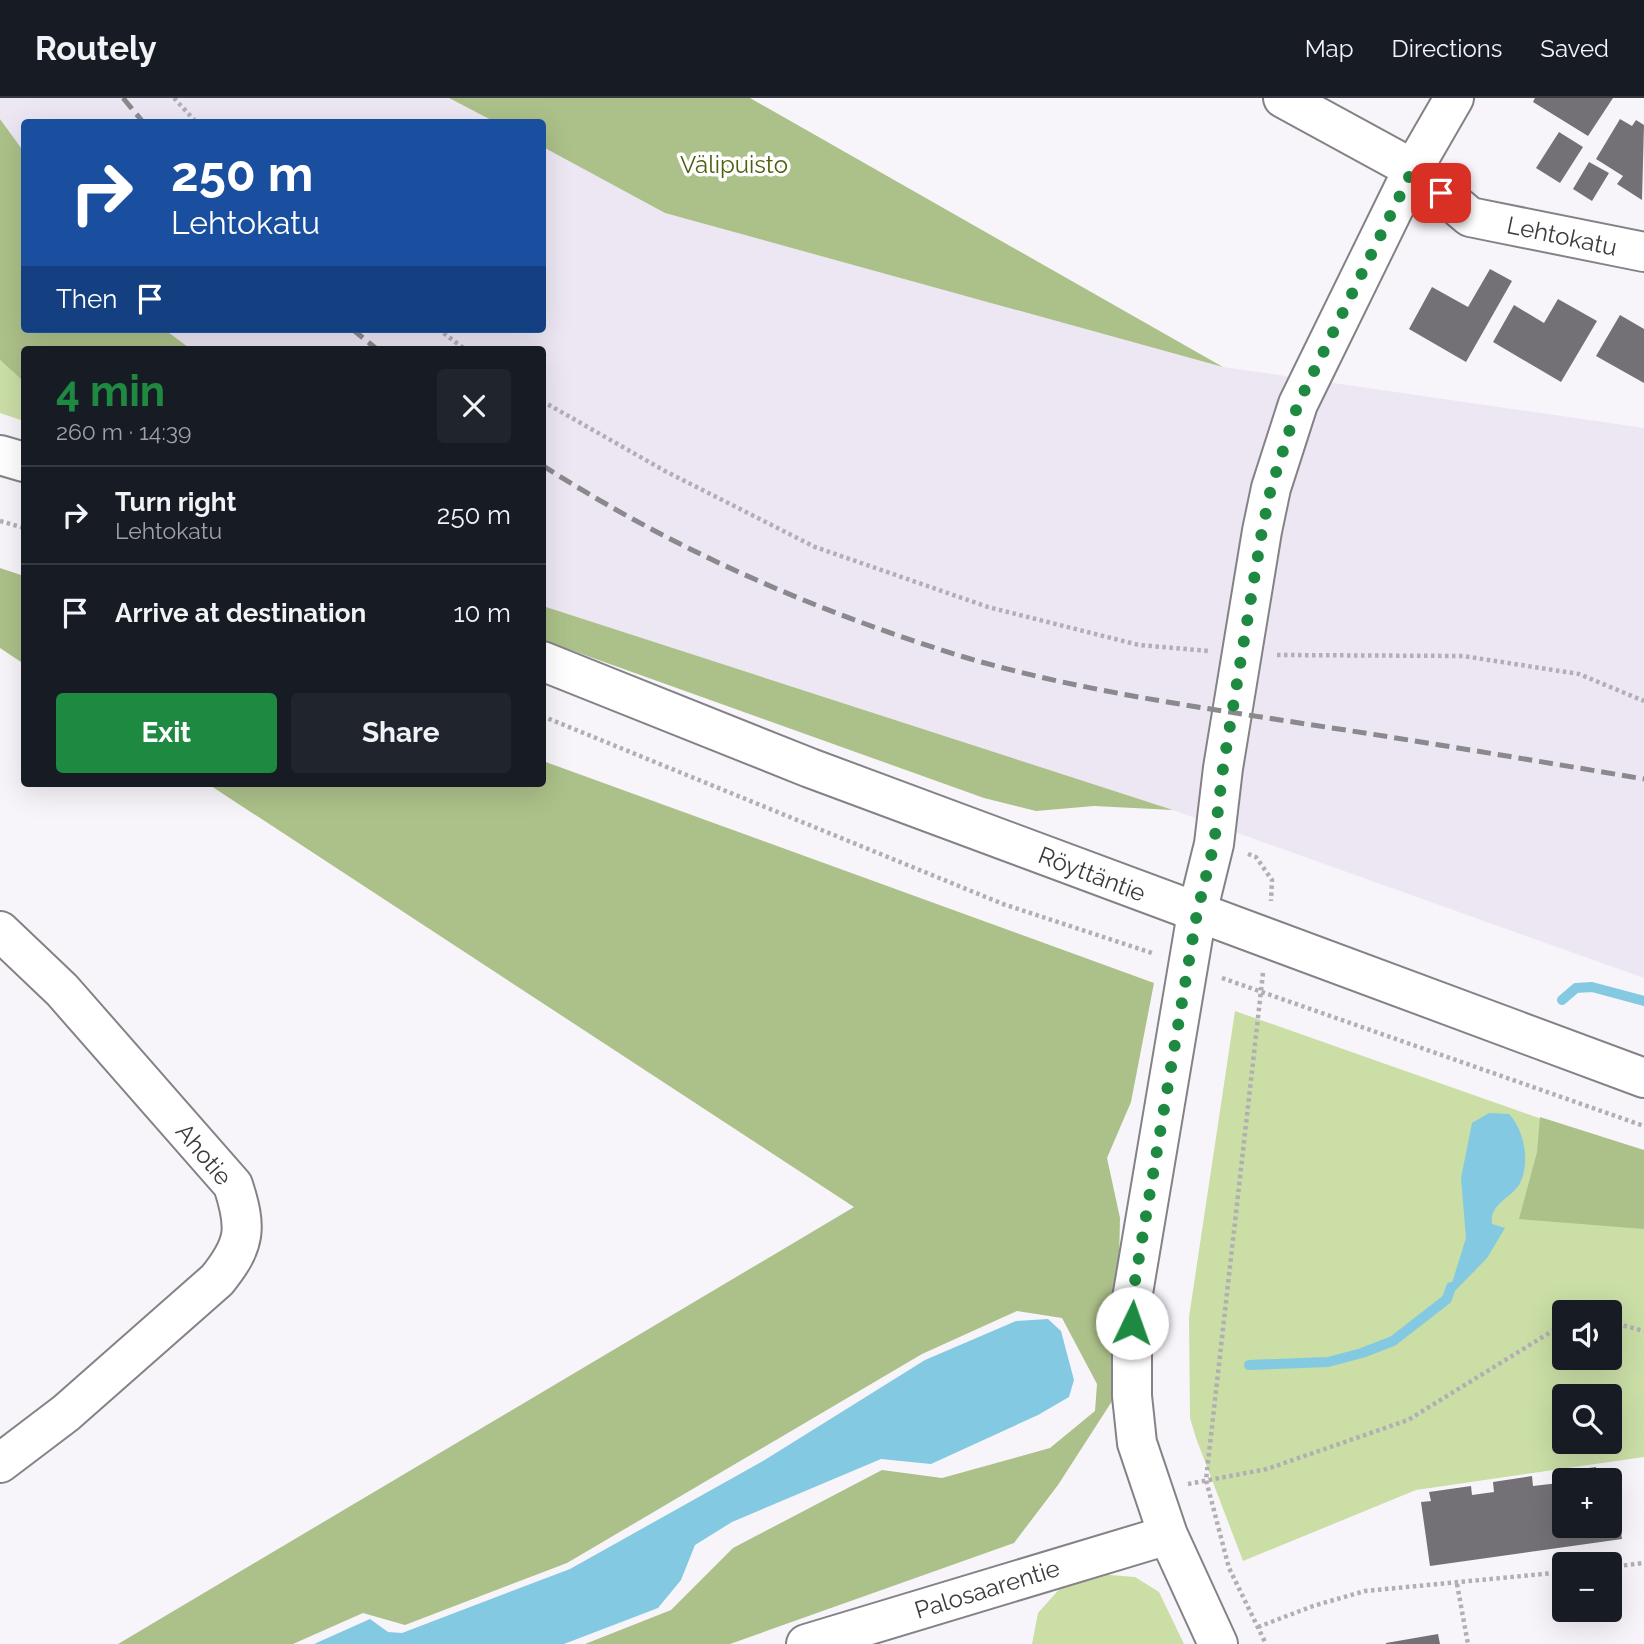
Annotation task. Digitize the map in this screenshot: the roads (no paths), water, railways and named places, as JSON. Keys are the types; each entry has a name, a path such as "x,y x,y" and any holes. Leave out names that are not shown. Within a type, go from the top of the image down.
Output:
{"street":[{"name":"Lehtokatu","path":"1283,98 1413,169 1470,217 1644,253"},
{"path":"1218,1644 1168,1535 1138,1443 1132,1396 1132,1299 1197,913 1214,844 1223,768 1271,488 1298,404 1413,169 1454,98"},
{"path":"0,455 21,461"},
{"name":"Röyttäntie","path":"546,663 810,768 1644,1078"},
{"name":"Ahotie","path":"0,931 61,990 233,1185 243,1213 241,1239 232,1262 217,1280 66,1413 0,1463"},
{"name":"Palosaarentie","path":"806,1644 1168,1535"}],"water":[{"path":"1489,1113 1509,1114 1514,1121 1524,1146 1524,1173 1518,1187 1494,1210 1492,1224 1505,1228 1487,1258 1447,1299 1466,1238 1461,1178 1472,1123"},
{"path":"1048,1319 1061,1331 1074,1380 1069,1397 1038,1415 931,1464 881,1459 732,1522 695,1545 681,1580 658,1608 564,1644 314,1644 370,1619 388,1632 402,1633 570,1569 763,1461 925,1360 1016,1321"}],"waterway":[{"path":"1562,1000 1576,988 1592,987 1644,1001"},
{"path":"1249,1365 1328,1362 1362,1353 1393,1341 1447,1299 1451,1287"}],"railway":[{"path":"123,98 140,119"},
{"path":"357,333 373,346"},
{"path":"546,468 642,524 747,576 854,620 1006,669 1220,711 1644,779"}],"park label":[{"name":"Välipuisto","path":"734,164"}]}
